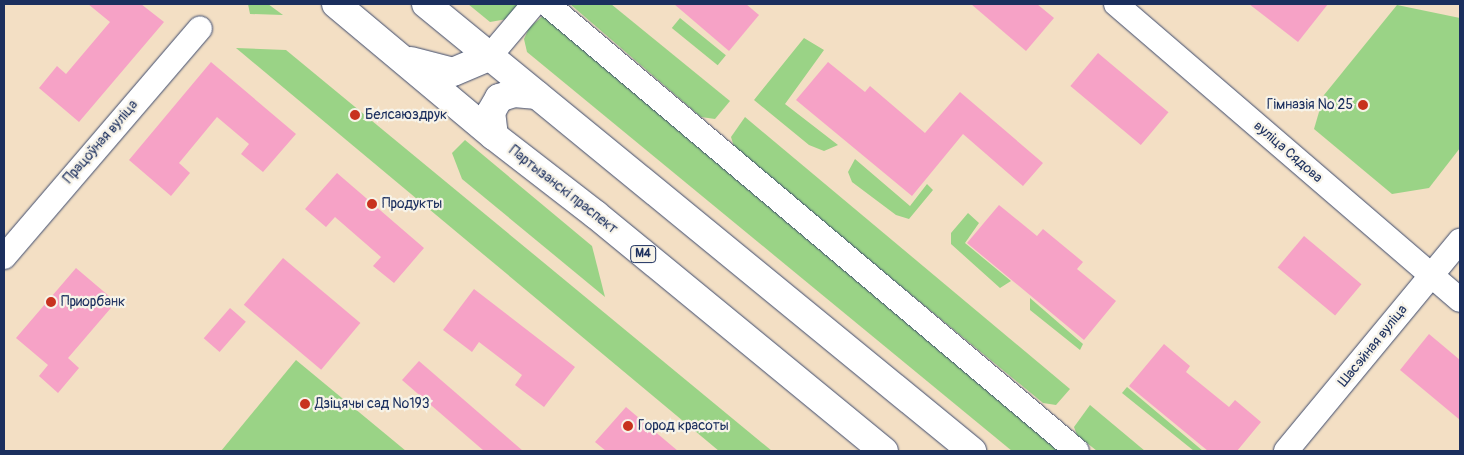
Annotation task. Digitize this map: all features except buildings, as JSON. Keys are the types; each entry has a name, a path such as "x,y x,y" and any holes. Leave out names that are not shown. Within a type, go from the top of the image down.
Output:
{"main road":[{"name":"Партызанскі праспект","path":"336,4 494,136 594,214 884,451"},
{"path":"426,4 972,451"},
{"path":"400,58 453,72 489,57"},
{"path":"494,136 492,112 499,98 514,93 537,95"}],"street":[{"path":"489,57 534,4"},
{"path":"547,4 1077,451"},
{"name":"вуліца Сядова","path":"1116,4 1460,300"},
{"name":"Працоўная вуліца","path":"4,257 200,28"},
{"name":"Шасэйная вуліца","path":"1286,451 1460,241"}],"green space":[{"path":"248,4 268,4 283,15 250,14"},
{"path":"468,4 520,4 507,19 490,22"},
{"path":"570,4 611,4 730,101 715,119 701,117"},
{"path":"1397,5 1460,18 1460,148 1429,188 1392,194 1314,129 1324,95"},
{"path":"544,15 1066,451 1012,451 527,52 524,39 529,28"},
{"path":"680,18 726,55 718,65 672,28"},
{"path":"804,38 824,50 785,104 838,145 824,151 809,145 754,100"},
{"path":"236,48 286,50 772,451 719,451"},
{"path":"745,117 1070,389 1056,405 1043,403 735,150 731,137"},
{"path":"465,140 592,246 605,297 462,179 452,153"},
{"path":"855,159 910,206 927,184 933,190 909,219 896,215 852,182 848,172"},
{"path":"968,213 979,223 965,243 1011,281 1000,288 951,244 951,233"},
{"path":"1030,298 1083,344 1080,350 1030,310"},
{"name":"Дзіцячы сад №193","path":"296,360 406,451 221,451"},
{"path":"1127,387 1203,451 1194,451 1122,393"},
{"path":"1090,405 1145,451 1097,451 1077,435 1074,427"}],"place":[{"name":"Гімназія № 25","path":"1363,105"},
{"name":"Белсаюздрук","path":"355,115"},
{"name":"Продукты","path":"372,204"},
{"name":"Приорбанк","path":"51,302"},
{"name":"Дзіцячы сад №193","path":"305,404"},
{"name":"Город красоты","path":"628,426"}]}
